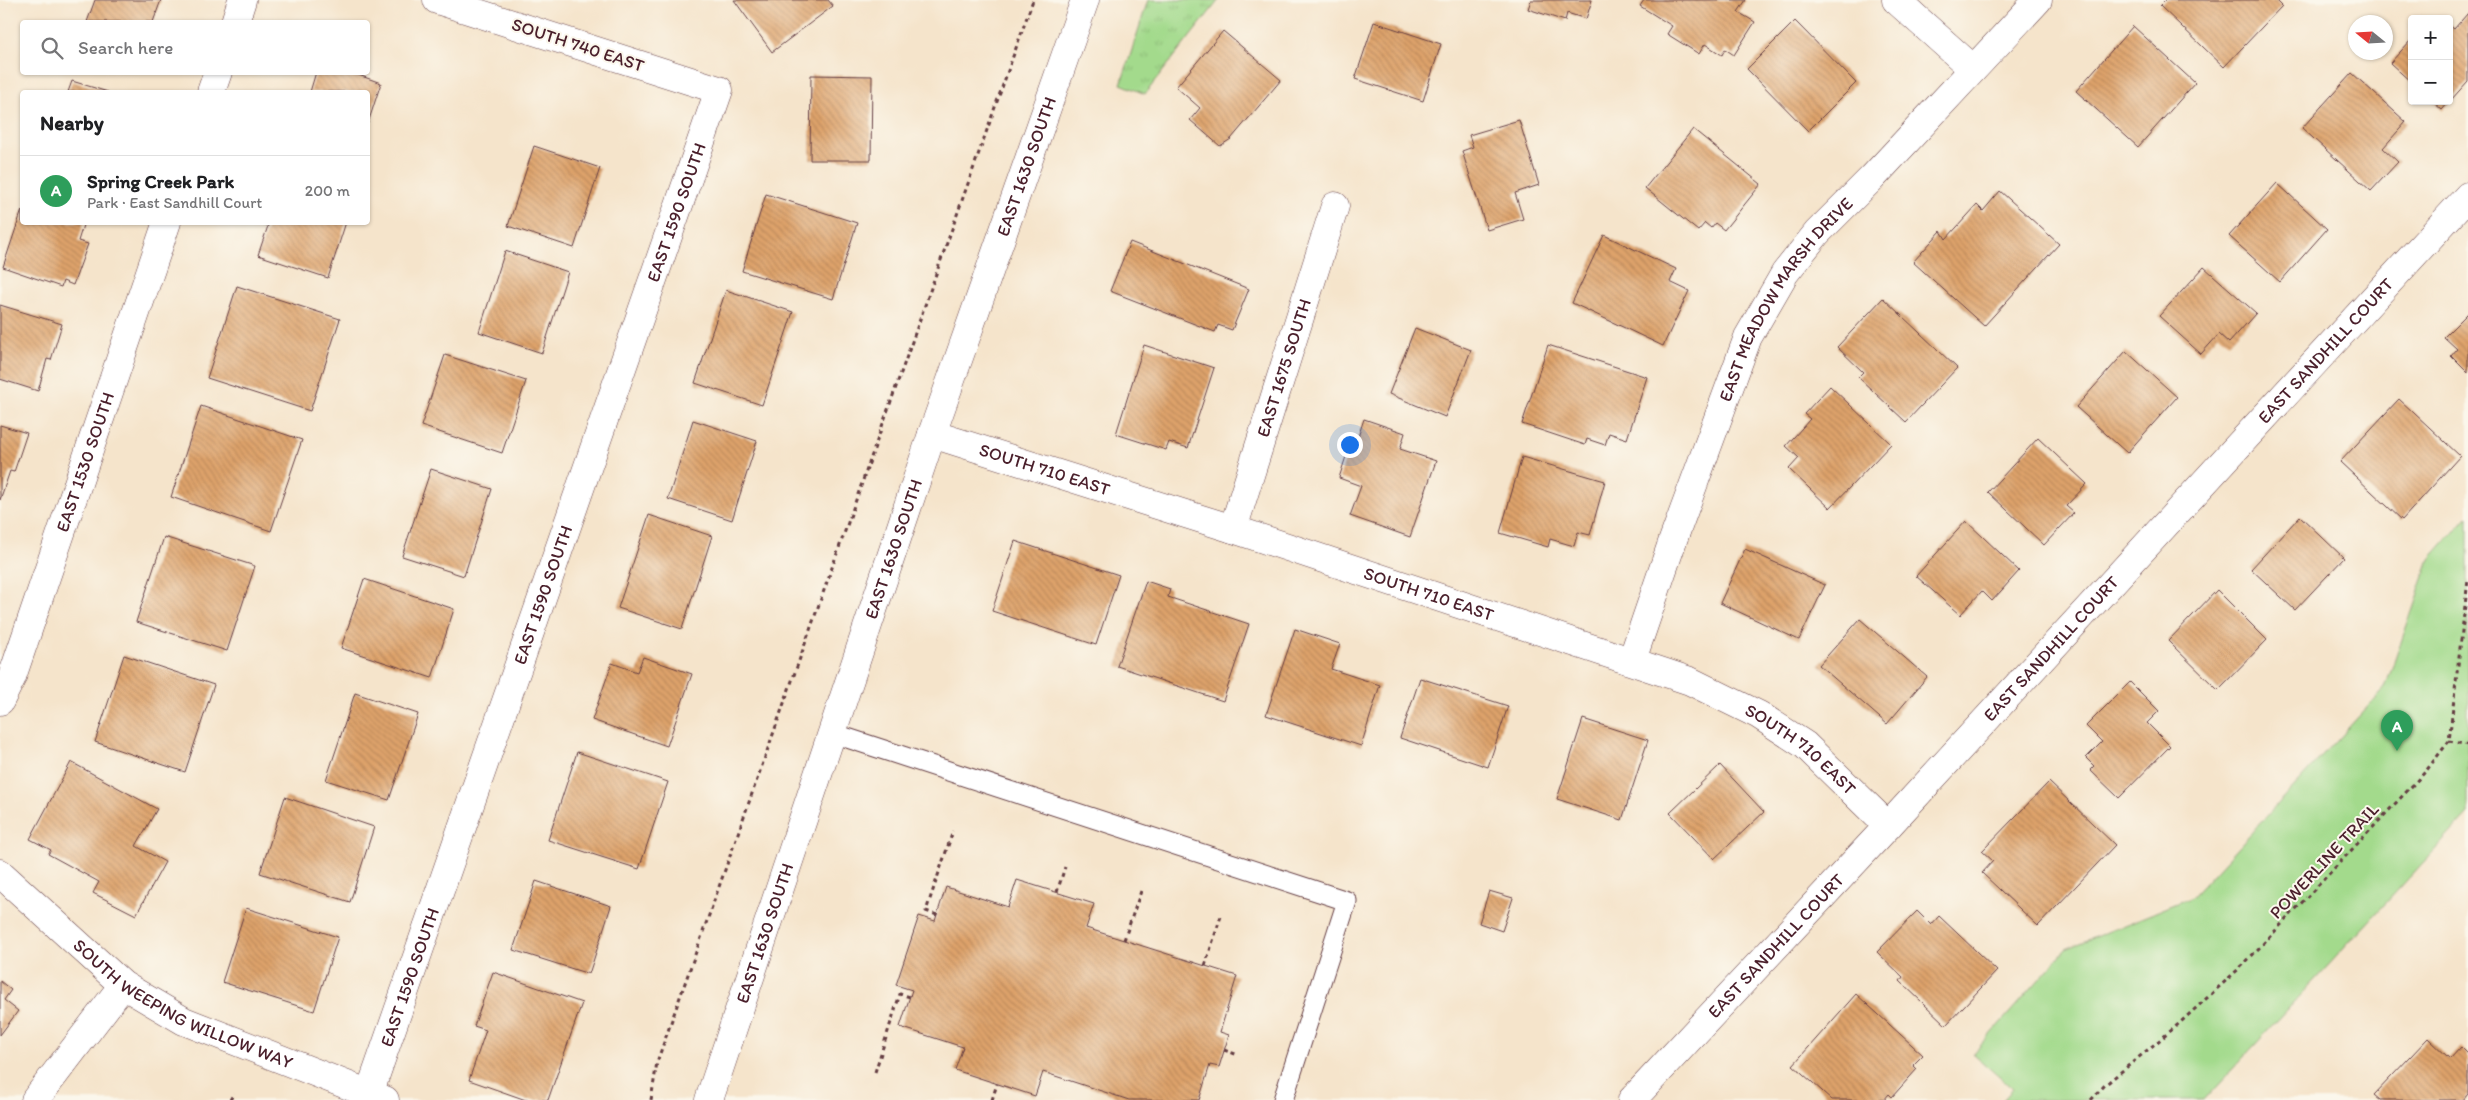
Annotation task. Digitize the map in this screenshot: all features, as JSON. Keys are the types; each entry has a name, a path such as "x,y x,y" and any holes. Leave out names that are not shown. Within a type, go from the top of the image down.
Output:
{"street":[{"path":"236,20 242,0"},
{"name":"SOUTH 740 EAST","path":"436,0 719,90"},
{"name":"EAST 1630 SOUTH","path":"709,1100 932,434 1085,0"},
{"path":"1896,0 1973,69"},
{"name":"EAST MEADOW MARSH DRIVE","path":"1632,660 1676,530 1748,337 1785,273 1817,233 2038,0"},
{"path":"212,90 217,75"},
{"name":"EAST 1590 SOUTH","path":"374,1098 719,90"},
{"name":"EAST SANDHILL COURT","path":"1632,1100 1888,826 2468,196"},
{"name":"EAST 1675 SOUTH","path":"1233,530 1334,206"},
{"name":"EAST 1530 SOUTH","path":"0,701 12,677 166,225"},
{"name":"SOUTH 710 EAST","path":"932,434 1632,660 1690,681 1759,716 1805,745 1888,826"},
{"name":"SOUTH WEEPING WILLOW WAY","path":"0,873 123,985 184,1021 374,1098"},
{"path":"36,1100 123,985"}],"lane":[{"path":"832,733 1347,901 1283,1100"}],"path":[{"path":"651,1100 660,1053 1033,0"},
{"path":"2468,580 2449,741 2468,745"},
{"name":"POWERLINE TRAIL","path":"2091,1100 2105,1084 2173,1029 2243,965 2426,771 2449,741"},
{"path":"937,915 926,911 953,831"},
{"path":"1057,892 1065,867"},
{"path":"1124,940 1141,891"},
{"path":"1205,966 1221,916"},
{"path":"875,1072 900,994 910,996"},
{"path":"1224,1050 1238,1055"},
{"path":"992,1100 997,1084"},
{"path":"230,1100 234,1093"}],"green space":[{"path":"1148,0 1219,0 1145,94 1121,84"},
{"path":"2468,516 2468,814 2204,1100 2003,1100 2013,1089 1973,1054 2066,949 2192,897 2385,688 2430,559"}],"building":[{"path":"95,0 161,0 154,20 88,20"},
{"path":"734,0 828,0 833,6 772,52"},
{"path":"1531,0 1592,0 1586,19 1567,13 1565,21 1528,9"},
{"path":"1644,0 1746,0 1738,12 1755,22 1734,55 1725,49 1722,55 1705,44 1699,54 1667,34 1672,26 1640,6"},
{"path":"2166,0 2276,0 2282,6 2224,67 2160,6"},
{"path":"2468,13 2468,81 2453,98 2453,28"},
{"path":"1795,21 1856,83 1808,131 1747,69"},
{"path":"1374,22 1441,44 1423,101 1355,79"},
{"path":"2133,26 2195,83 2138,147 2076,91"},
{"path":"1223,31 1281,80 1231,139 1220,146 1190,120 1200,108 1176,87"},
{"path":"2408,43 2408,79 2390,63"},
{"path":"2352,73 2406,122 2383,148 2398,162 2371,191 2302,128"},
{"path":"315,75 358,75 381,83 370,117 370,90 311,90"},
{"path":"811,75 872,76 871,160 810,160"},
{"path":"72,81 101,90 69,90"},
{"path":"2436,105 2446,105 2442,110"},
{"path":"1519,120 1539,185 1515,193 1523,219 1487,230 1462,151 1473,147 1469,135"},
{"path":"1693,129 1761,184 1724,230 1715,223 1711,228 1705,223 1698,231 1645,188"},
{"path":"534,146 600,168 574,248 508,226"},
{"path":"2277,183 2327,229 2280,282 2229,236"},
{"path":"2000,191 2059,244 1984,326 1913,262 1941,231 1946,239 1977,205 1983,211"},
{"path":"766,194 857,223 833,299 742,271"},
{"path":"20,216 20,225 83,225 78,241 88,244 73,285 63,281 61,287 3,267"},
{"path":"266,225 345,225 328,278 258,255 268,226"},
{"path":"1604,235 1676,269 1670,282 1689,291 1663,346 1572,303"},
{"path":"1130,242 1249,289 1232,330 1218,325 1215,332 1110,291"},
{"path":"505,251 568,272 542,353 479,332"},
{"path":"2204,267 2256,313 2229,343 2219,334 2201,354 2159,316"},
{"path":"237,286 340,319 310,411 207,378"},
{"path":"726,290 793,312 762,405 695,383"},
{"path":"1883,298 1957,368 1906,422 1858,377 1863,372 1837,347"},
{"path":"0,305 62,324 51,360 47,359 38,391 0,379"},
{"path":"2468,313 2468,373 2451,356 2457,349 2444,337"},
{"path":"1415,328 1471,350 1445,417 1389,394"},
{"path":"1144,345 1214,368 1188,448 1169,442 1166,450 1116,434"},
{"path":"1548,345 1647,377 1627,439 1609,433 1605,445 1587,439 1585,445 1522,424"},
{"path":"2126,351 2177,397 2127,453 2076,407"},
{"path":"445,355 526,381 502,453 421,426"},
{"path":"1830,386 1891,444 1830,508 1789,469 1799,458 1786,446 1810,419 1804,414"},
{"path":"2399,399 2460,456 2402,520 2340,462"},
{"path":"201,406 302,440 271,531 171,497"},
{"path":"1364,419 1405,433 1400,449 1436,461 1410,537 1350,516 1361,486 1339,478 1352,438 1357,440"},
{"path":"693,420 757,441 732,520 668,499"},
{"path":"0,425 27,433 14,472 10,471 0,500"},
{"path":"2038,438 2087,484 2066,506 2074,513 2044,545 1988,492"},
{"path":"1522,457 1605,481 1590,535 1578,532 1574,546 1550,539 1548,547 1500,533"},
{"path":"431,469 492,489 464,576 402,556"},
{"path":"649,515 712,536 682,629 618,608"},
{"path":"2300,516 2344,558 2295,610 2251,569"},
{"path":"1966,521 2019,571 1992,601 1982,591 1960,615 1916,576"},
{"path":"164,537 255,566 227,651 136,622"},
{"path":"1015,541 1119,575 1096,645 992,611"},
{"path":"1745,549 1825,585 1799,640 1720,603"},
{"path":"364,579 454,609 432,678 341,648"},
{"path":"1146,581 1170,589 1168,597 1249,624 1223,701 1117,666"},
{"path":"2217,590 2267,640 2218,690 2168,641"},
{"path":"1860,619 1927,677 1887,724 1819,665"},
{"path":"1295,629 1340,644 1331,669 1380,685 1361,746 1266,715"},
{"path":"124,655 214,685 185,772 95,742"},
{"path":"643,657 692,674 667,746 592,720 612,663 637,672"},
{"path":"1420,678 1508,706 1488,767 1400,738"},
{"path":"2130,682 2159,711 2147,723 2170,746 2119,798 2090,770 2094,766 2086,758 2102,742 2086,726"},
{"path":"355,693 418,714 389,800 326,780"},
{"path":"1583,719 1648,740 1622,820 1557,799"},
{"path":"577,752 668,782 639,869 548,840"},
{"path":"71,762 157,809 136,846 165,862 136,915 93,893 99,882 48,854 51,850 30,839"},
{"path":"1720,765 1764,812 1714,859 1670,813"},
{"path":"2049,782 2115,845 2038,926 1982,873 1993,861 1982,851"},
{"path":"285,797 374,827 350,902 260,873"},
{"path":"1017,880 1094,904 1086,928 1237,976 1220,1032 1229,1035 1219,1067 1210,1065 1199,1100 1129,1100 1043,1072 1035,1096 955,1070 963,1047 900,1027 912,990 896,985 919,916 935,921 946,887 1008,907"},
{"path":"536,881 611,906 589,974 513,950"},
{"path":"1489,891 1513,898 1502,931 1479,923"},
{"path":"246,908 338,937 314,1011 222,982"},
{"path":"1917,911 1931,925 1939,916 1997,971 1946,1025 1900,981 1903,977 1877,952"},
{"path":"493,972 582,1003 548,1100 526,1100 469,1080 486,1030 474,1026"},
{"path":"0,981 11,990 4,1000 18,1011 0,1035"},
{"path":"1856,994 1923,1055 1913,1065 1917,1069 1892,1097 1889,1094 1884,1100 1832,1100 1793,1065"},
{"path":"2428,1038 2450,1059 2461,1047 2468,1054 2468,1094 2463,1100 2380,1100 2374,1095"}],"place":[{"name":"Spring Creek Park","path":"2397,751"}]}
